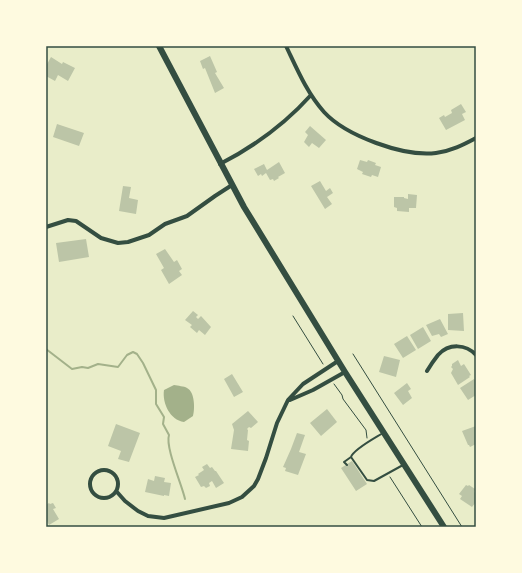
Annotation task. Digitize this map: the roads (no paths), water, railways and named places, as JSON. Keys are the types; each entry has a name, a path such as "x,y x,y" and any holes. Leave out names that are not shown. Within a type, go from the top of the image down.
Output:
{"main road":[{"path":"159,46 244,207 338,361 444,527"}],"street":[{"path":"286,46 311,95 324,112 340,126 374,142 401,151 428,154 444,152 476,138"},
{"path":"220,164 269,135 292,115 311,95"},
{"path":"46,227 68,220 76,221 101,238 118,242 128,242 149,235 165,224 187,216 232,185"},
{"path":"427,371 440,353 452,347 467,348 476,355"},
{"path":"117,492 125,501 148,516 164,518 229,503 242,497 254,486 258,479 277,423 288,400 303,384 338,361"},
{"path":"288,400 313,390 345,372"},
{"path":"99,471 109,471 113,473 118,481 119,486 117,492 107,499 98,497 92,491 90,486 92,477 99,471"}],"lane":[{"path":"346,465 344,462 351,457 352,454 384,433"},
{"path":"351,457 367,480 374,481 404,465"}],"waterway":[{"path":"46,349 72,369 82,367 88,368 98,364 118,367 127,355 133,352 137,354 156,390 156,404 164,417 163,424 169,435 169,448 185,499"}]}
